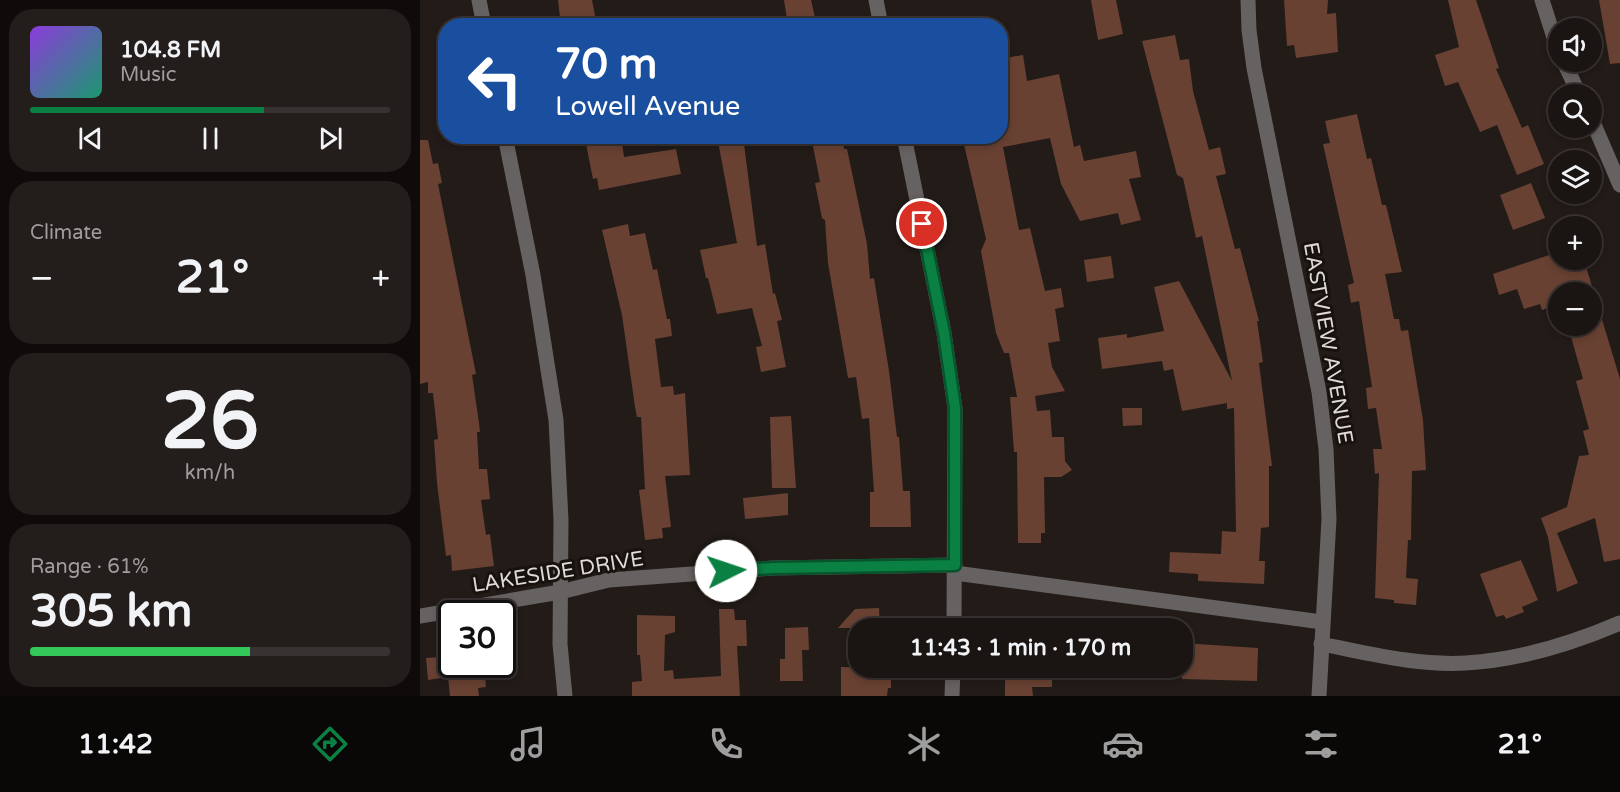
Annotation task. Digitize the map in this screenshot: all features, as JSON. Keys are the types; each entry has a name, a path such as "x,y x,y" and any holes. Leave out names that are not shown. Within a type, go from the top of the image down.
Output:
{"street":[{"path":"478,0 482,18"},
{"path":"876,0 879,18"},
{"name":"EASTVIEW AVENUE","path":"1248,0 1254,68 1319,392 1326,449 1329,519 1319,696"},
{"path":"1542,0 1548,19"},
{"path":"1602,138 1616,164 1620,185"},
{"path":"507,144 533,275 556,420 561,520 560,644 565,696"},
{"path":"906,144 944,333 955,408 954,618"},
{"name":"LAKESIDE DRIVE","path":"420,616 560,592 609,580 773,568 955,569 1322,622"},
{"path":"1321,644 1403,659 1464,663 1507,658 1587,637 1620,623"},
{"path":"952,696 953,678"}],"building":[{"path":"558,0 592,0 595,18 560,18"},
{"path":"784,0 811,0 815,18 787,18"},
{"path":"1091,0 1116,0 1123,34 1098,40"},
{"path":"1284,0 1328,0 1327,14 1336,13 1338,52 1296,58 1294,45 1287,46"},
{"path":"1448,0 1476,0 1499,68 1496,69 1522,128 1528,125 1544,164 1517,175 1497,125 1480,132 1458,82 1445,86 1435,55 1459,47"},
{"path":"1599,0 1620,0 1620,63 1610,64"},
{"path":"1175,35 1180,60 1189,59 1193,91 1209,150 1220,147 1226,174 1216,176 1235,249 1240,248 1259,321 1257,321 1263,362 1259,363 1272,466 1269,466 1269,527 1261,528 1259,561 1265,561 1264,584 1198,581 1198,574 1169,572 1170,552 1221,554 1222,531 1236,532 1234,408 1227,409 1227,403 1182,411 1173,369 1164,371 1162,361 1102,369 1098,338 1127,334 1127,338 1164,331 1154,287 1179,281 1232,381 1202,236 1196,238 1183,178 1177,175 1142,41"},
{"path":"1023,55 1027,81 1059,74 1074,147 1080,145 1084,161 1136,151 1141,177 1129,179 1141,220 1121,225 1118,213 1080,221 1061,184 1050,138 1003,147 1019,230 1030,228 1045,291 1061,288 1064,307 1055,309 1060,341 1048,343 1052,367 1065,391 1035,396 1037,411 1050,410 1052,437 1064,437 1065,461 1072,470 1061,477 1044,477 1045,533 1041,533 1041,543 1018,543 1017,452 1014,452 1010,397 1017,397 1009,353 1004,353 996,333 981,251 986,239 964,144 1008,144 1008,58"},
{"path":"1357,114 1367,159 1371,158 1382,205 1386,205 1402,272 1385,274 1394,319 1399,319 1401,331 1408,330 1423,420 1426,470 1412,471 1411,540 1408,540 1406,578 1418,579 1416,605 1375,598 1379,473 1375,474 1373,449 1382,449 1376,408 1368,409 1366,388 1372,387 1359,301 1351,303 1348,285 1354,283 1323,144 1330,143 1325,121"},
{"path":"420,140 428,140 433,164 438,163 442,183 438,184 476,374 472,375 480,432 477,432 479,469 487,469 490,499 481,500 486,535 490,534 494,566 452,571 451,555 446,556 437,483 434,440 438,439 433,393 428,393 428,382 420,384"},
{"path":"586,144 622,144 624,157 676,149 681,174 599,190 597,178 593,179"},
{"path":"718,144 744,144 757,246 765,244 773,294 775,293 782,320 777,321 786,367 761,372 756,347 762,346 752,308 717,314 700,250 737,243"},
{"path":"813,144 843,144 844,149 847,149 867,244 870,279 874,278 897,437 899,437 903,491 910,491 911,527 870,527 870,492 874,492 869,418 862,419 856,377 848,378 828,263 825,220 822,218 815,183 820,182"},
{"path":"1531,183 1545,218 1513,230 1500,195"},
{"path":"628,224 630,236 645,233 653,270 657,269 667,319 670,319 672,336 655,339 661,387 673,386 674,395 685,393 690,475 665,476 671,527 662,528 663,538 645,540 639,490 645,489 641,417 637,417 622,315 602,230"},
{"path":"1548,255 1548,270 1587,270 1591,282 1548,282 1548,308 1542,310 1540,304 1524,309 1517,289 1499,295 1493,274"},
{"path":"1111,256 1114,278 1087,282 1084,260"},
{"path":"1602,320 1620,379 1620,559 1604,562 1595,518 1557,533 1578,583 1557,592 1548,537 1541,518 1567,507 1579,456 1589,455 1583,431 1589,429 1576,381 1583,379 1571,336 1602,336"},
{"path":"1122,408 1142,408 1142,425 1123,426"},
{"path":"791,416 796,488 772,488 770,417"},
{"path":"788,493 788,515 745,519 743,498"},
{"path":"1521,560 1538,600 1522,607 1524,612 1506,619 1504,615 1496,617 1480,574"},
{"path":"879,608 880,618 848,618 848,628 838,628 855,609"},
{"path":"719,609 734,609 735,620 746,620 747,646 737,646 740,696 632,696 632,682 642,681 640,655 637,655 637,615 675,616 675,632 665,635 664,671 673,670 674,679 721,676"},
{"path":"808,627 809,650 802,650 803,681 780,681 780,659 785,659 785,628"},
{"path":"1193,644 1258,648 1257,681 1182,679 1193,678"},
{"path":"438,657 438,678 441,678 428,680 426,658"},
{"path":"841,667 848,667 848,678 891,678 891,688 888,688 887,696 841,696"},
{"path":"448,678 485,678 486,687 478,688 479,696 450,696"},
{"path":"1005,678 1052,678 1052,687 1032,687 1033,696 1005,696"}],"route":[{"path":"726,571 955,565 955,408 944,333 922,224"}]}
